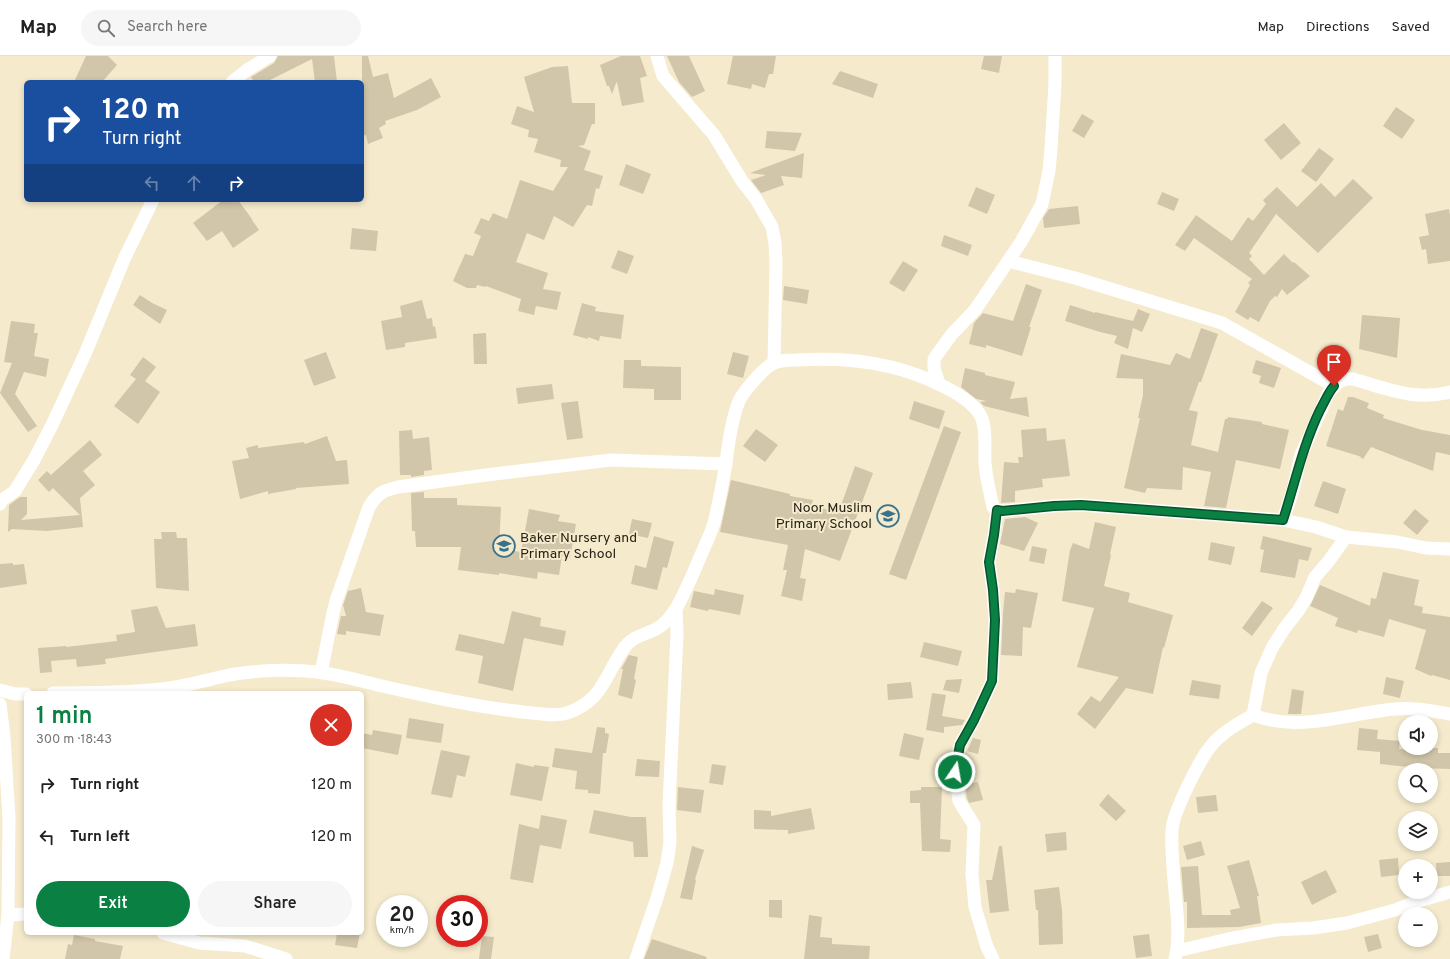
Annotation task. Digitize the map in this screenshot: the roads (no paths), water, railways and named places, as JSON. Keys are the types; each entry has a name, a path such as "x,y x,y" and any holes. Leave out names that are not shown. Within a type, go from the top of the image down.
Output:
{"street":[{"path":"234,80 247,70 270,56"},
{"path":"657,56 663,76 714,134 742,181 756,199 772,228 775,243 776,264 774,363"},
{"path":"939,384 934,368 934,360 936,356 952,334 974,310 1021,242 1036,216 1045,193 1051,148 1055,56"},
{"path":"0,504 2,500 14,491 34,460 85,354 125,257 152,202"},
{"path":"1008,261 1075,278 1222,323 1334,386"},
{"path":"132,691 162,689 196,684 230,675 293,671 321,673 478,706 538,714 561,714 576,709 594,697 605,683 624,649 631,640 660,627 676,610 711,530 726,464 731,429 739,400 748,387 766,368 774,363 791,360 821,358 868,362 914,373 939,384 973,405 981,416 984,428 985,467 993,507 997,510 1002,511 1081,505 1283,520 1316,527 1346,536 1397,542 1426,548 1450,549"},
{"path":"1283,520 1293,490 1301,455 1329,392 1334,386 1347,379 1353,379 1399,393 1416,396 1450,392"},
{"path":"321,673 336,601 369,507 376,496 384,491 398,487 493,474 611,460 726,464"},
{"path":"993,959 987,947 975,908 972,874 974,825 958,801 955,772 960,745 974,720 992,681 995,620 989,562 997,510"},
{"path":"1346,536 1328,562 1315,577 1306,598 1272,648 1261,673 1253,715 1229,730 1211,745 1186,790 1172,830 1174,878 1178,918 1176,955 1228,938 1276,930 1313,928 1347,922 1381,914 1450,892"},
{"path":"636,959 657,898 667,863 670,842 669,805 677,634 676,610"},
{"path":"0,690 15,694 24,694"},
{"path":"0,704 4,787 9,817 8,915 3,959"},
{"path":"1253,715 1280,721 1305,722 1395,709 1412,708 1450,714"},
{"path":"8,915 24,914"},
{"path":"170,935 198,943 245,946 286,959"}],"place":[{"name":"Noor Muslim Primary School","path":"888,516"},
{"name":"Baker Nursery and Primary School","path":"504,546"}]}
